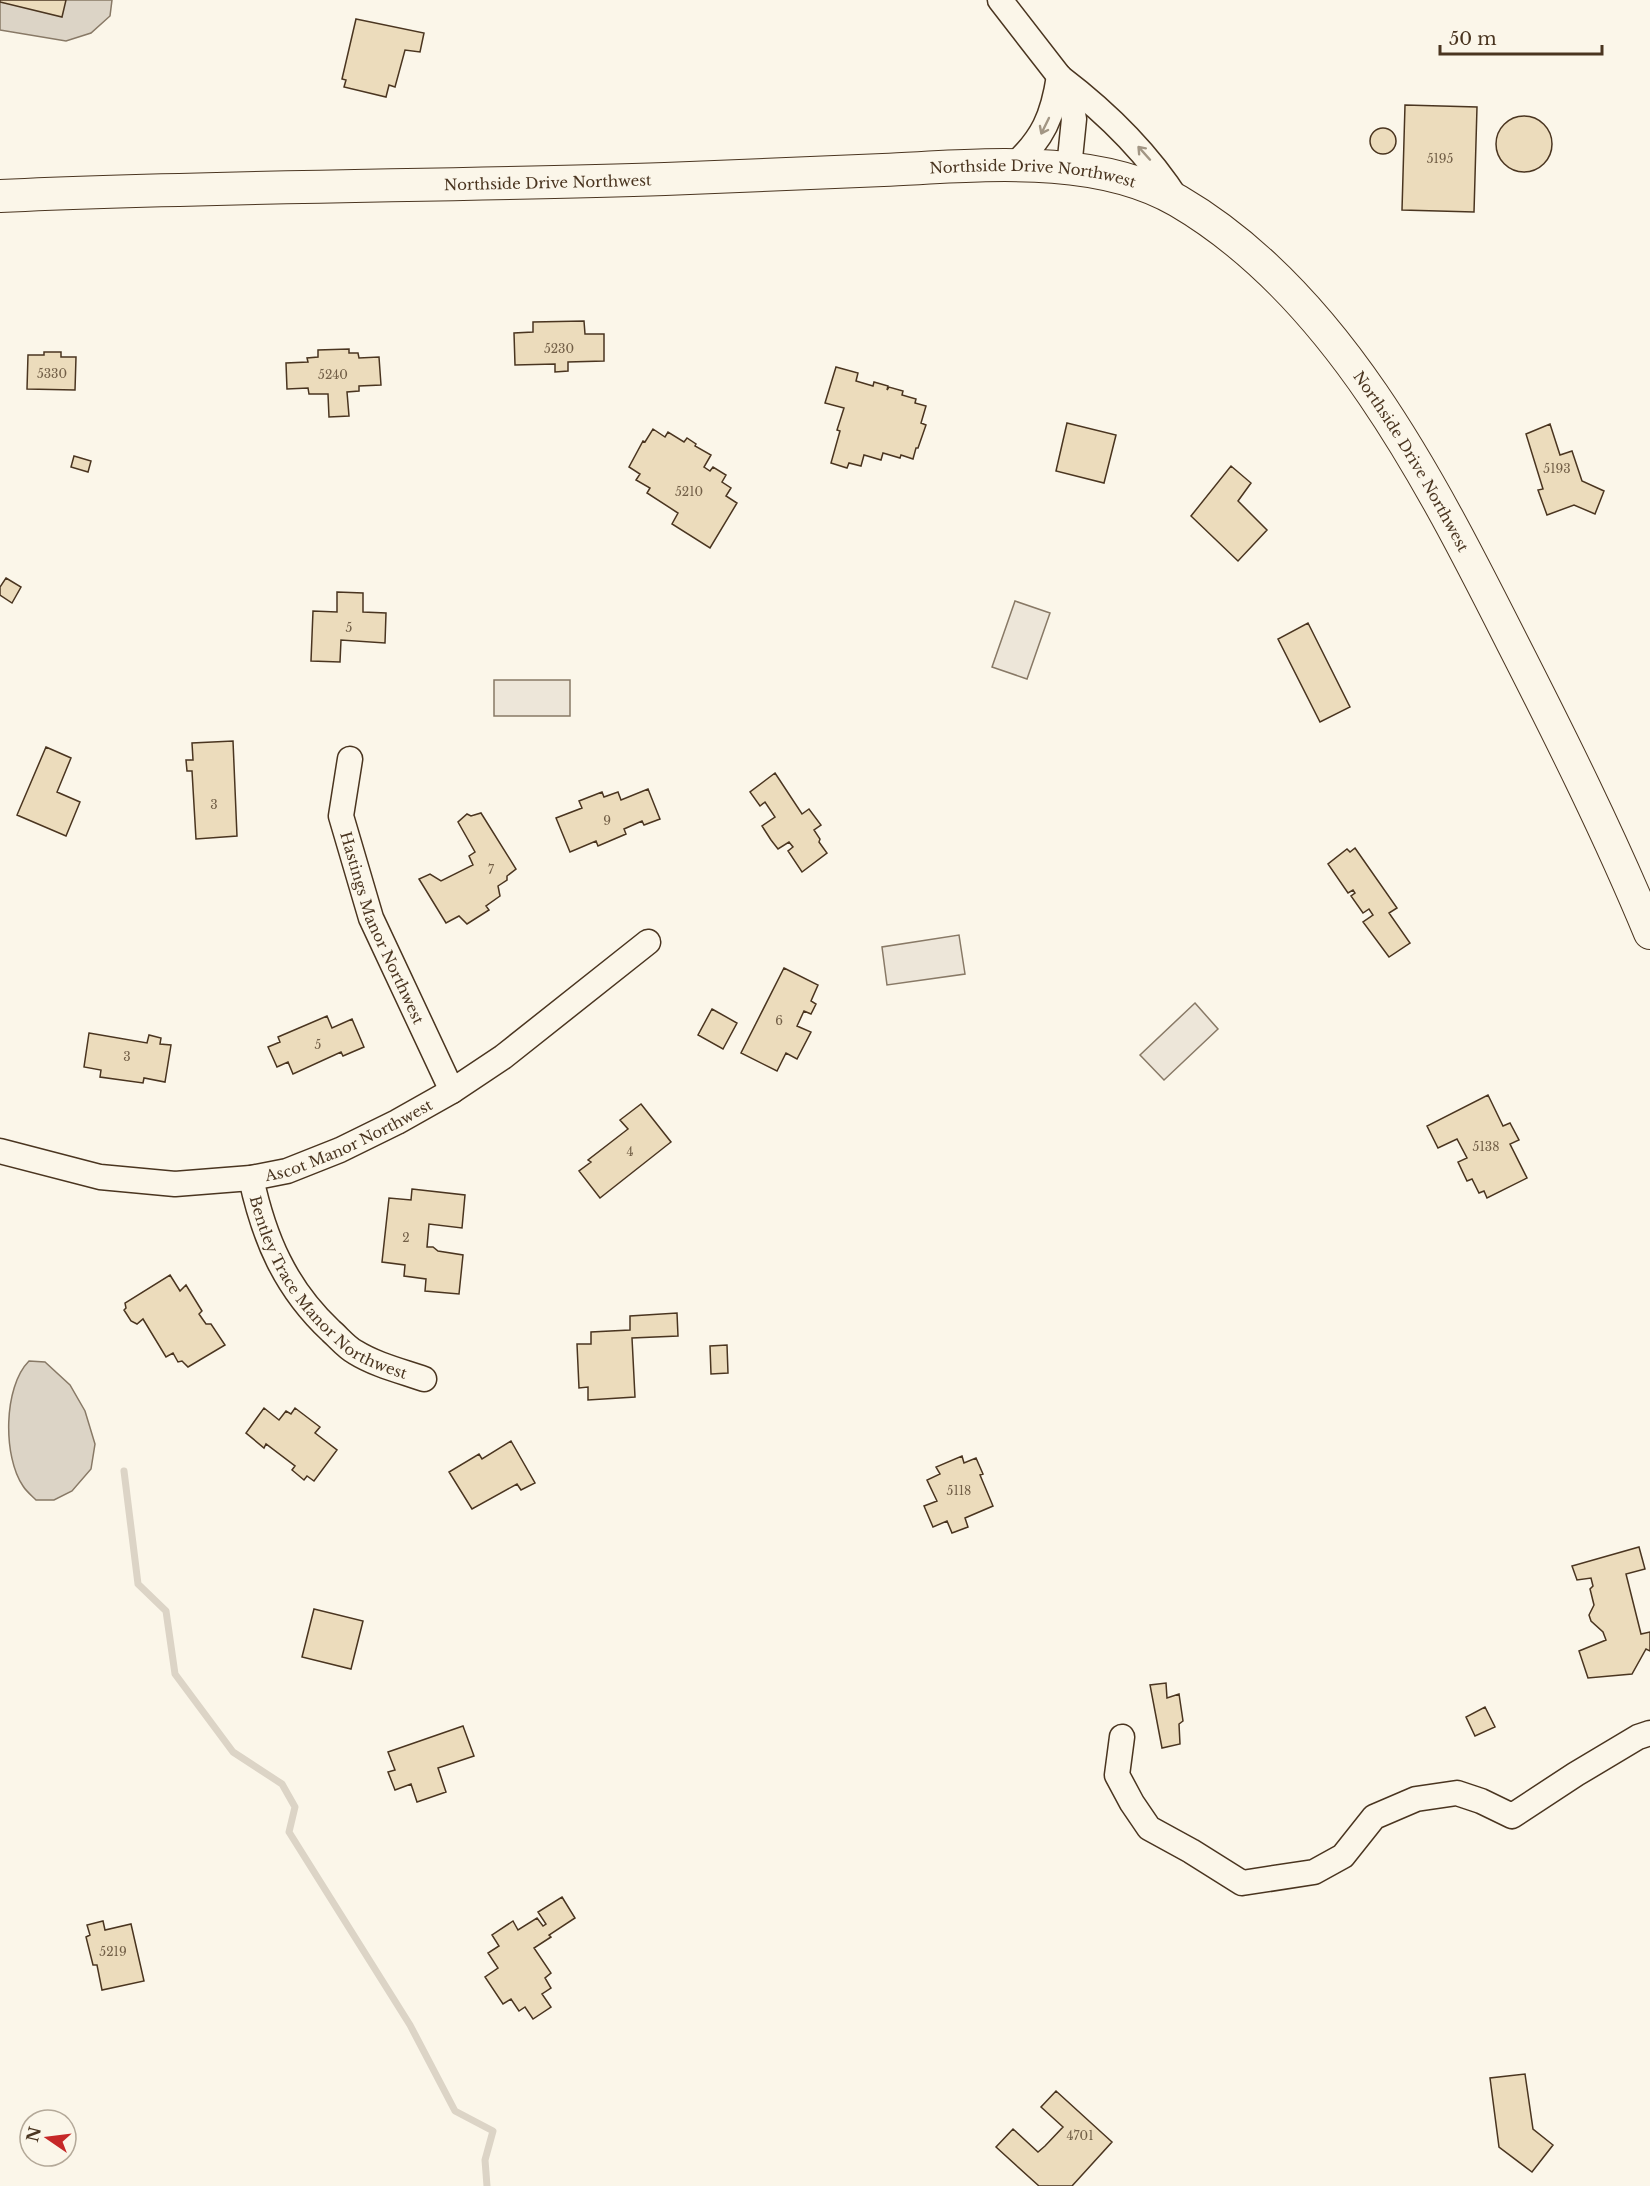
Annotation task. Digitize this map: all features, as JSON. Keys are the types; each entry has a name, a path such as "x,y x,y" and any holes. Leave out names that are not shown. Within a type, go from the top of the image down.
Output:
{"main road":[{"name":"Northside Drive Northwest","path":"0,196 109,191 663,179 1013,166 1069,168 1120,178 1151,188 1178,201 1226,232 1257,259 1295,298 1360,376 1409,451 1461,542 1561,738 1650,933"}],"street":[{"path":"999,0 1059,76 1103,111 1145,154 1178,201"},
{"path":"1013,166 1033,146 1047,124 1053,109 1059,76"},
{"path":"1059,76 1070,100 1074,119 1069,168"},
{"name":"Hastings Manor Northwest","path":"350,759 341,816 371,918 452,1091"},
{"name":"Ascot Manor Northwest","path":"0,1151 100,1177 175,1184 251,1178 287,1171 340,1150 452,1091 502,1057 648,942"},
{"name":"Bentley Trace Manor Northwest","path":"251,1178 259,1215 270,1246 286,1275 316,1317 353,1351 375,1363 424,1379"},
{"path":"1122,1737 1117,1775 1149,1828 1242,1883 1314,1872 1343,1856 1374,1817 1416,1799 1457,1793 1512,1816 1576,1774 1638,1737 1650,1733"}],"shaded area":[{"path":"0,0 112,0 110,16 91,33 66,41 0,30"},
{"path":"1015,601 1050,613 1027,679 992,667"},
{"path":"494,680 570,680 570,716 494,716"},
{"path":"959,935 965,974 887,985 882,947"},
{"path":"1195,1003 1218,1029 1164,1080 1140,1055"},
{"path":"29,1361 45,1362 70,1385 85,1411 95,1444 91,1469 72,1491 54,1500 36,1500 29,1493 16,1473 12,1458 9,1441 10,1404 20,1373"}],"building":[{"path":"0,0 66,0 62,17 0,2"},
{"path":"356,19 424,33 420,52 405,50 395,87 389,85 386,97 344,87 346,80 342,79"},
{"path":"1405,105 1477,107 1474,212 1402,210"},
{"path":"1524,116 1544,124 1552,144 1544,164 1524,172 1504,164 1496,144 1504,124"},
{"path":"1383,128 1392,132 1396,141 1392,150 1383,154 1374,150 1370,141 1374,132"},
{"path":"584,321 585,334 604,334 604,361 568,362 568,371 555,372 555,364 515,365 514,333 533,332 533,322"},
{"path":"349,349 349,353 358,353 359,358 379,357 381,385 359,386 359,391 347,392 349,416 329,417 328,394 309,394 308,388 287,389 286,363 308,362 307,358 318,357 318,350"},
{"path":"44,352 61,352 61,357 76,357 75,390 27,389 28,355 44,355"},
{"path":"836,367 858,373 856,381 873,386 874,382 888,386 887,390 889,387 903,391 902,395 916,399 915,403 926,406 921,423 926,425 913,459 883,453 881,460 864,455 861,466 849,463 847,468 831,463 844,408 825,403"},
{"path":"1067,423 1116,435 1104,483 1056,471"},
{"path":"1550,424 1560,455 1572,451 1582,481 1604,491 1595,514 1574,505 1547,515 1538,490 1543,489 1526,434"},
{"path":"653,429 665,437 668,432 684,442 687,438 696,444 695,446 711,455 704,467 710,471 713,467 726,475 722,482 731,488 726,496 737,503 710,548 672,524 678,513 647,493 650,488 636,480 640,474 629,467 643,441 645,442"},
{"path":"74,456 91,461 88,472 71,467"},
{"path":"1231,466 1251,483 1238,501 1267,530 1238,561 1191,516"},
{"path":"6,578 21,587 12,603 0,595 0,587"},
{"path":"337,592 363,593 363,612 386,613 385,643 341,640 340,662 311,661 313,611 337,612"},
{"path":"1308,623 1350,707 1320,722 1278,639"},
{"path":"233,741 237,836 196,839 192,771 187,771 186,760 193,760 192,743"},
{"path":"46,747 71,758 57,792 80,802 66,836 17,815"},
{"path":"775,773 802,814 809,809 821,825 814,830 827,853 802,872 788,851 793,847 789,842 778,849 771,840 762,826 775,817 765,802 760,806 750,792"},
{"path":"648,789 660,819 644,825 642,821 624,829 626,834 598,846 596,841 570,852 556,818 582,808 579,801 602,792 604,797 618,792 621,800"},
{"path":"481,813 516,869 507,876 507,880 498,886 500,896 486,906 489,910 467,924 459,916 446,923 419,879 430,874 441,881 473,865 469,856 475,852 458,822 467,814 471,816"},
{"path":"1355,848 1397,908 1389,913 1410,943 1389,957 1363,922 1373,915 1369,909 1363,913 1351,896 1355,893 1353,890 1348,893 1328,864 1347,849 1350,852"},
{"path":"784,968 818,985 811,1001 816,1004 811,1014 804,1011 797,1026 811,1032 797,1059 786,1053 777,1071 741,1053"},
{"path":"712,1009 737,1023 723,1049 698,1035"},
{"path":"327,1016 332,1028 352,1019 364,1047 343,1056 341,1052 293,1074 288,1062 277,1067 268,1047 280,1042 278,1037"},
{"path":"89,1033 147,1043 149,1035 161,1038 160,1044 171,1045 165,1082 144,1078 143,1083 100,1077 101,1070 84,1067"},
{"path":"1488,1095 1503,1126 1510,1123 1519,1140 1510,1144 1527,1178 1487,1198 1484,1191 1479,1193 1472,1179 1467,1181 1458,1162 1467,1158 1457,1139 1438,1148 1427,1126"},
{"path":"641,1104 671,1142 600,1198 579,1171 591,1162 588,1160 628,1129 620,1120"},
{"path":"412,1189 465,1195 462,1228 429,1224 427,1247 463,1255 459,1294 425,1291 426,1279 404,1276 405,1265 382,1262 389,1198 411,1200"},
{"path":"170,1275 180,1291 186,1285 202,1311 199,1314 206,1324 211,1324 225,1345 188,1367 182,1361 178,1362 173,1353 166,1357 143,1319 137,1324 131,1321 124,1310 125,1303"},
{"path":"677,1313 678,1336 632,1338 635,1397 588,1400 588,1387 579,1388 577,1344 591,1344 591,1332 630,1330 630,1316"},
{"path":"727,1345 728,1373 711,1374 710,1346"},
{"path":"264,1408 279,1420 286,1411 291,1414 295,1408 320,1427 315,1433 337,1450 314,1481 307,1476 304,1480 292,1470 295,1466 266,1444 264,1448 246,1433"},
{"path":"511,1441 535,1483 521,1490 517,1484 472,1509 449,1472 479,1454 482,1459"},
{"path":"962,1456 964,1463 976,1458 983,1474 980,1475 993,1506 965,1518 968,1527 952,1533 947,1521 933,1527 924,1506 937,1501 927,1480 940,1474 936,1467"},
{"path":"1639,1547 1645,1569 1626,1574 1641,1634 1650,1632 1650,1651 1646,1649 1632,1674 1588,1678 1579,1651 1606,1640 1603,1632 1591,1621 1589,1615 1594,1605 1590,1589 1593,1586 1591,1578 1577,1580 1572,1566"},
{"path":"314,1609 363,1621 351,1669 302,1657"},
{"path":"1166,1683 1167,1698 1179,1694 1183,1721 1179,1724 1180,1744 1162,1748 1150,1685"},
{"path":"1485,1707 1495,1727 1475,1736 1466,1717"},
{"path":"463,1726 474,1756 438,1768 446,1792 417,1802 411,1784 395,1790 388,1772 395,1770 388,1752"},
{"path":"562,1897 575,1918 534,1948 551,1973 545,1978 551,1988 542,1994 551,2007 533,2019 525,2007 519,2011 511,1999 503,2004 485,1977 498,1968 488,1953 499,1946 492,1935 513,1921 518,1930 537,1918 543,1926 546,1924 538,1912"},
{"path":"103,1921 105,1930 131,1924 144,1981 102,1990 97,1965 93,1965 86,1937 90,1935 87,1925"},
{"path":"1525,2074 1533,2129 1553,2145 1532,2172 1499,2147 1490,2078"},
{"path":"1056,2091 1112,2142 1072,2186 1039,2186 996,2147 1013,2129 1038,2152 1045,2146 1063,2127 1041,2107"}],"waterway":[{"path":"124,1471 138,1584 166,1611 175,1674 233,1752 282,1784 295,1807 289,1832 410,2025 455,2111 493,2131 485,2160 487,2186"}]}
